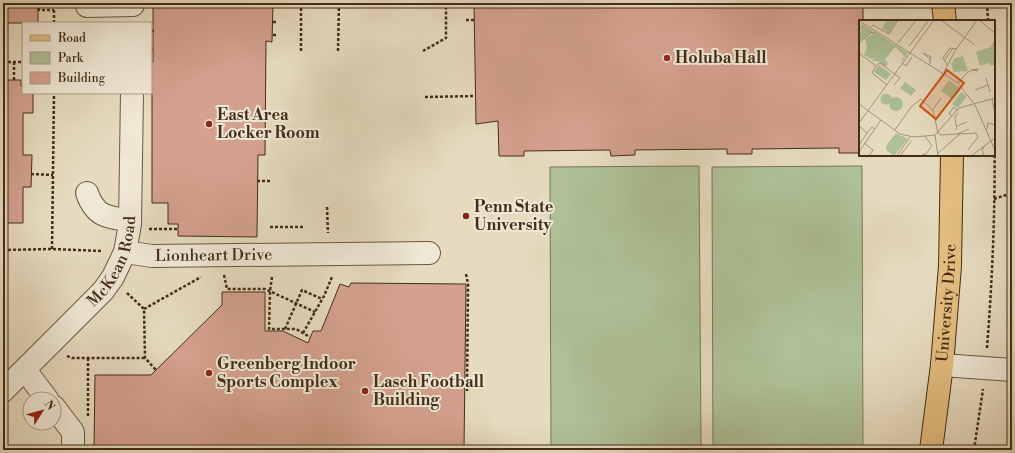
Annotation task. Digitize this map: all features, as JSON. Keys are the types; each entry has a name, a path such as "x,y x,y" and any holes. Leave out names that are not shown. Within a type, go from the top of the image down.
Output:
{"main road":[{"path":"943,3 945,20"},
{"name":"University Drive","path":"931,450 942,365 950,266 952,156"}],"street":[{"path":"87,6 133,10"},
{"name":"McKean Road","path":"3,391 103,291 113,278 125,252 136,225 132,94"},
{"path":"86,193 91,204 100,213 113,219 136,225"},
{"name":"Lionheart Drive","path":"125,252 152,256 429,253"},
{"path":"942,365 1012,370"},
{"path":"25,370 41,391"},
{"path":"62,422 73,441"}],"path":[{"path":"40,3 39,10 54,10"},
{"path":"54,3 54,22"},
{"path":"301,51 302,3"},
{"path":"338,51 339,3"},
{"path":"423,52 446,38 446,3"},
{"path":"986,3 988,20"},
{"path":"466,20 474,20"},
{"path":"273,22 278,22"},
{"path":"272,35 278,35"},
{"path":"6,72 4,62 22,62"},
{"path":"14,62 14,80"},
{"path":"52,249 54,94"},
{"path":"424,97 475,96"},
{"path":"987,347 993,265 994,156"},
{"path":"31,174 53,175"},
{"path":"257,181 270,181"},
{"path":"994,199 1006,195 1012,191"},
{"path":"327,207 328,240"},
{"path":"136,225 179,229"},
{"path":"270,227 303,227"},
{"path":"3,250 52,249 125,252"},
{"path":"144,310 199,278 204,273"},
{"path":"466,274 468,284 466,338 467,391"},
{"path":"272,277 270,291 269,330 296,329 310,337"},
{"path":"303,333 322,299 332,277"},
{"path":"224,280 227,290 265,289 315,312"},
{"path":"124,289 144,310 145,358 156,370"},
{"path":"285,329 302,290 322,299"},
{"path":"63,351 67,356 72,358 145,358"},
{"path":"73,441 89,426 88,358"},
{"path":"974,450 983,389"}],"green space":[{"path":"699,166 701,450 551,450 550,167"},
{"path":"862,166 863,450 713,450 712,167"}],"building":[{"path":"3,3 38,3 38,22 3,23"},
{"name":"East Area Locker Room","path":"153,3 273,3 272,42 266,41 265,155 258,155 257,237 178,236 178,224 168,224 168,203 152,203"},
{"name":"Holuba Hall","path":"474,3 863,3 863,20 859,20 859,153 839,153 839,148 752,149 752,154 727,154 727,149 635,150 635,155 611,156 610,150 524,151 524,156 499,156 498,121 476,124"},
{"path":"3,80 21,80 22,94 33,94 33,113 23,113 23,155 32,155 31,187 23,187 23,223 3,223"},
{"name":"Lasch Football Building","path":"351,283 466,284 464,450 94,450 95,375 151,375 222,305 222,292 265,292 265,331 283,331 308,343 313,331 321,331 340,284 349,287"}],"place":[{"name":"Holuba Hall","path":"667,58"},
{"name":"East Area Locker Room","path":"209,124"},
{"name":"Penn State University","path":"466,216"},
{"name":"Greenberg Indoor Sports Complex","path":"209,373"},
{"name":"Lasch Football Building","path":"365,391"}]}
